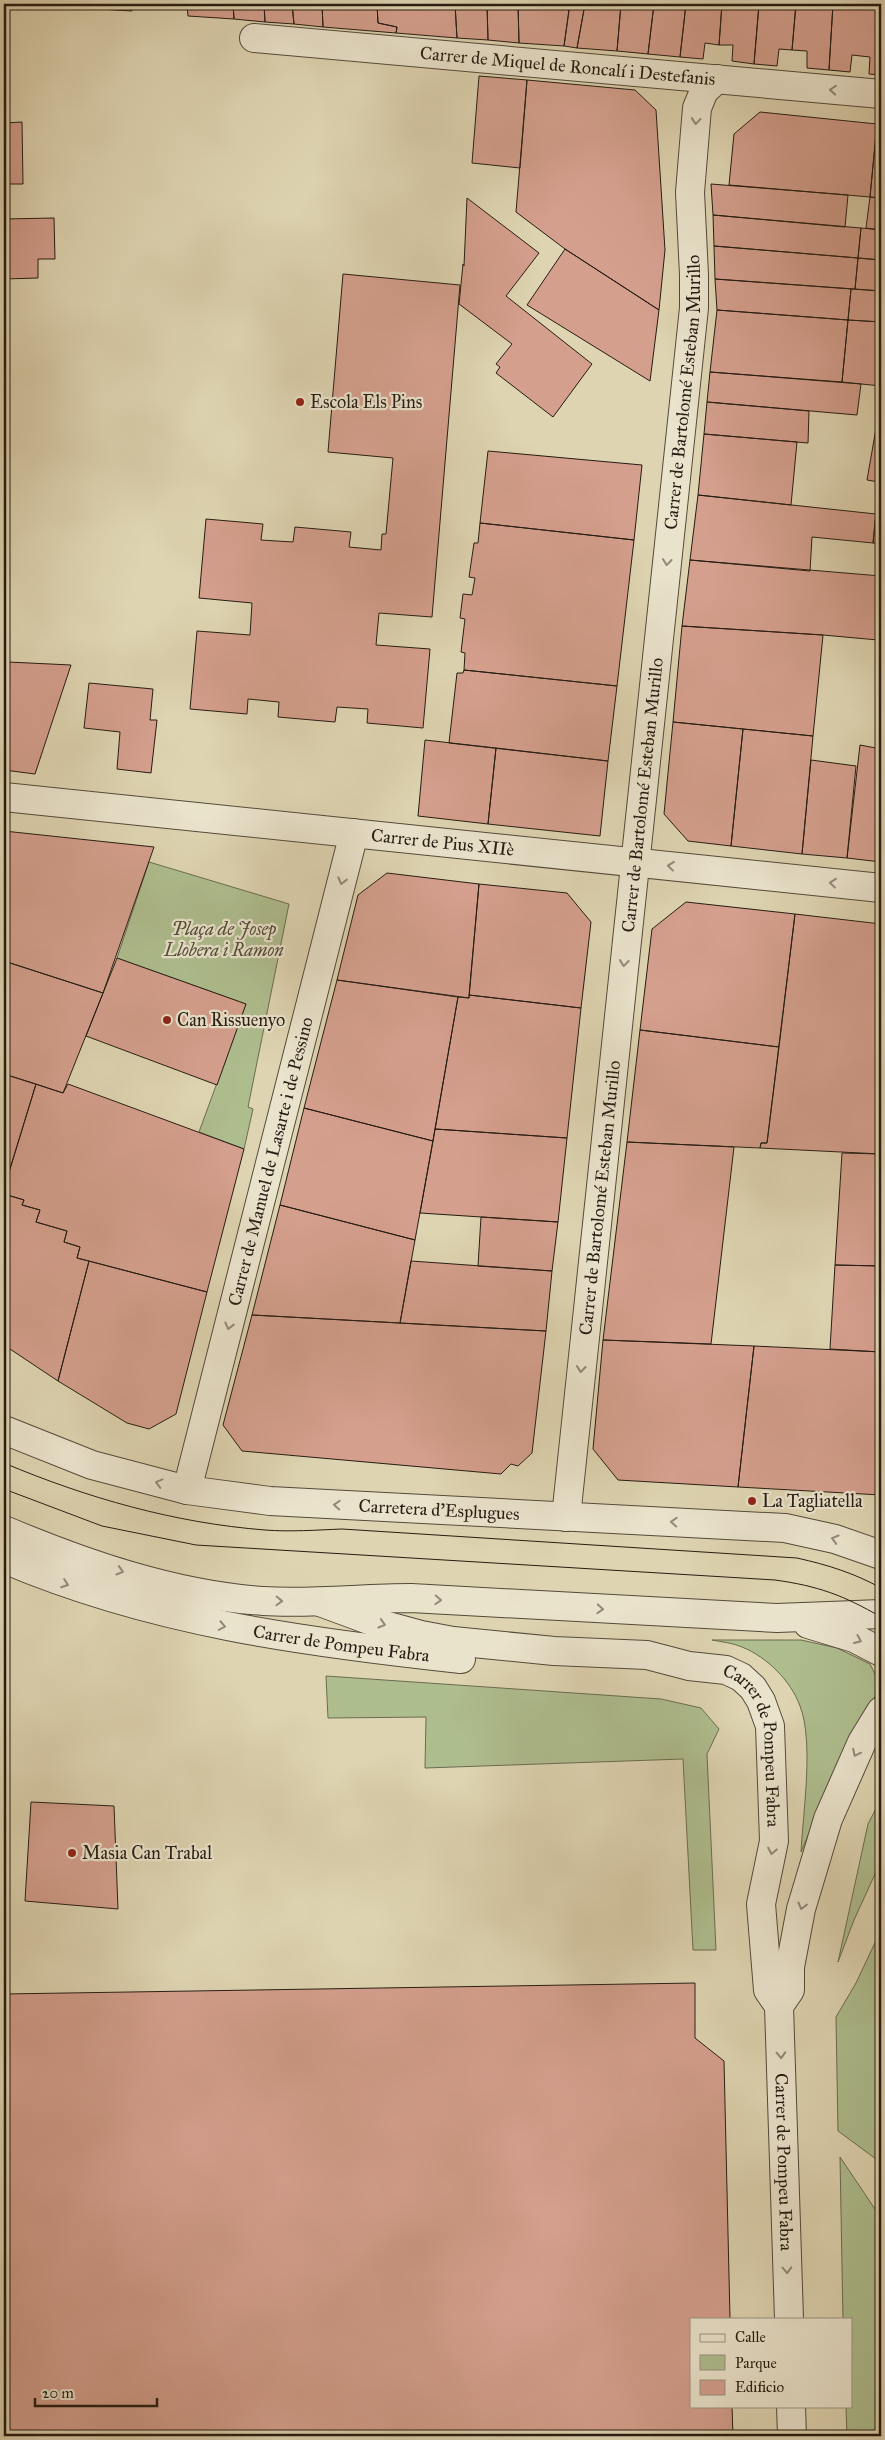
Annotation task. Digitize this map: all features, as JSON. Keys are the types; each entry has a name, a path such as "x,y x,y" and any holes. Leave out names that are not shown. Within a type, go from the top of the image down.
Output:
{"street":[{"name":"Carrer de Miquel de Roncalí i Destefanis","path":"254,38 881,94"},
{"name":"Carrer de Bartolomé Esteban Murillo","path":"566,1516 694,308 690,192 698,108 704,92 717,80"},
{"name":"Carrer de Pius XIIè","path":"4,797 881,888"},
{"name":"Carrer de Manuel de Lasarte i de Pessino","path":"187,1490 354,833"},
{"name":"Carretera d'Esplugues","path":"4,1430 92,1465 187,1490 270,1501 785,1528 835,1539 881,1555"},
{"path":"4,1530 74,1557 165,1584 222,1596 262,1601 320,1602 368,1598 411,1598 777,1618 881,1614"},
{"name":"Carrer de Pompeu Fabra","path":"4,1559 74,1557"},
{"name":"Carrer de Pompeu Fabra","path":"4,1559 78,1589 163,1614 312,1642 493,1663 568,1669 647,1673 689,1666"},
{"name":"Carrer de Pompeu Fabra","path":"320,1602 377,1623 437,1638 554,1651 647,1656 689,1666 726,1670 741,1678 752,1688 761,1701 770,1726 774,1841 761,1904 768,1990 779,2006 789,2318"},
{"path":"777,1618 817,1626 845,1635 881,1652"},
{"name":"Carrer de Pompeu Fabra","path":"779,2006 790,1990 790,1967 801,1909 828,1819 862,1742 881,1711"},
{"path":"792,2408 792,2436"}],"green space":[{"name":"Plaça de Josep Llobera i Ramon","path":"149,862 289,904 248,1107 253,1109 244,1149 199,1132 246,1004 117,958"},
{"path":"712,1640 801,1640 837,1648 870,1664 881,1686 844,1751 801,1852 807,1758 804,1721 800,1706 791,1688 769,1663 751,1651 739,1646"},
{"path":"326,1676 661,1699 701,1708 719,1729 707,1754 716,1950 693,1950 683,1759 425,1768 426,1717 328,1718"},
{"path":"881,1799 881,1861 854,1920 838,1962 868,1824"},
{"path":"881,1930 881,2169 876,2159 838,2131 836,2017 856,1983"},
{"path":"840,2157 881,2218 881,2436 847,2436 846,2408 852,2408 852,2318 843,2318"}],"building":[{"path":"67,4 131,4 132,11 68,7"},
{"path":"187,4 233,4 234,19 188,16"},
{"path":"233,4 264,4 265,22 234,19"},
{"path":"264,4 292,4 294,24 265,22"},
{"path":"292,4 322,4 323,27 294,24"},
{"path":"322,4 377,4 378,23 397,27 396,33 323,27"},
{"path":"377,4 455,4 457,38 396,33 397,27 378,23"},
{"path":"455,4 487,4 488,40 457,38"},
{"path":"487,4 518,4 519,43 488,40"},
{"path":"518,4 566,4 565,9 569,10 564,46 519,43"},
{"path":"566,4 585,4 577,48 564,46 569,10 565,9"},
{"path":"585,4 621,4 617,51 577,48"},
{"path":"621,4 654,4 648,54 617,51"},
{"path":"654,4 686,4 680,57 648,54"},
{"path":"686,4 722,4 719,45 705,43 703,59 680,57"},
{"path":"722,4 759,4 754,64 732,61 733,45 719,45"},
{"path":"759,4 796,4 792,50 779,49 777,66 754,64"},
{"path":"796,4 833,4 829,70 807,68 807,51 792,50"},
{"path":"833,4 876,4 881,36 881,75 869,74 870,57 852,55 850,72 829,70"},
{"path":"877,6 881,6 881,36"},
{"path":"479,76 527,80 520,168 472,163"},
{"path":"527,80 635,90 656,110 665,250 659,310 565,249 516,212"},
{"path":"760,112 877,124 870,197 729,185 734,134"},
{"path":"22,122 23,184 4,184 4,123"},
{"path":"877,124 881,124 881,198 870,197"},
{"path":"711,184 848,195 845,227 713,215"},
{"path":"870,197 881,198 881,230 866,228"},
{"path":"467,198 539,253 506,296 592,364 553,417 496,373 500,367 496,364 512,344 459,304 463,264 464,266"},
{"path":"713,215 861,228 858,258 714,246"},
{"path":"54,218 55,259 38,259 38,278 4,279 4,219"},
{"path":"861,228 881,230 881,260 858,258"},
{"path":"714,246 858,258 855,289 715,279"},
{"path":"565,249 659,310 650,381 527,305"},
{"path":"858,258 881,260 881,291 855,289"},
{"path":"343,274 460,285 432,617 379,613 376,645 430,649 423,728 367,723 368,709 337,707 335,722 278,717 279,702 248,699 247,714 190,709 197,631 250,635 252,603 199,598 206,519 263,524 261,540 293,542 295,527 351,532 349,547 381,550 382,534 386,534 393,458 328,452"},
{"path":"715,279 851,289 848,320 717,310"},
{"path":"851,289 881,291 881,322 848,320"},
{"path":"717,310 848,320 842,382 710,372"},
{"path":"848,320 881,322 881,386 842,382"},
{"path":"710,372 861,384 857,415 707,402"},
{"path":"707,402 809,411 808,443 704,434"},
{"path":"878,417 881,417 881,544 873,543 879,482 867,480"},
{"path":"704,434 797,442 791,505 698,495"},
{"path":"488,451 642,465 634,540 480,523"},
{"path":"698,495 876,514 873,543 812,537 810,571 690,560"},
{"path":"480,523 634,540 617,686 464,670 465,653 461,652 465,619 460,618 463,594 472,595 475,578 469,577 474,543 478,543"},
{"path":"690,560 881,576 878,640 682,626"},
{"path":"682,626 823,635 813,736 673,722"},
{"path":"8,662 71,665 35,774 4,770 4,675"},
{"path":"464,670 617,686 608,761 449,743 457,673 463,673"},
{"path":"89,683 153,689 150,720 157,720 151,773 117,769 120,732 84,728"},
{"path":"673,722 743,729 731,846 688,841 664,814"},
{"path":"743,729 813,736 802,854 731,846"},
{"path":"425,740 496,748 488,824 418,816"},
{"path":"860,745 881,749 881,862 847,858"},
{"path":"496,748 608,761 600,836 488,824"},
{"path":"811,760 856,766 847,858 802,854"},
{"path":"4,831 154,847 103,993 4,961"},
{"path":"387,873 479,884 469,998 337,980 358,895"},
{"path":"479,884 567,893 591,922 581,1008 469,995"},
{"path":"686,902 795,914 779,1047 640,1030 652,929"},
{"path":"795,914 881,924 881,1154 760,1148 761,1143 767,1143"},
{"name":"Can Rissuenyo","path":"117,958 246,1004 217,1085 86,1036"},
{"path":"4,961 103,993 63,1093 4,1074"},
{"path":"337,980 458,997 433,1141 304,1108"},
{"path":"469,995 581,1008 567,1138 435,1129 458,997 469,998"},
{"path":"640,1030 779,1047 767,1143 761,1143 760,1148 627,1142"},
{"path":"4,1074 36,1084 7,1179 4,1178"},
{"path":"36,1084 63,1093 68,1084 244,1149 207,1292 77,1258 80,1247 64,1242 67,1231 36,1222 40,1210 22,1205 24,1200 4,1194 6,1188 4,1188"},
{"path":"304,1108 433,1141 415,1240 280,1205"},
{"path":"435,1129 567,1138 558,1222 420,1213"},
{"path":"627,1142 734,1147 711,1344 603,1340"},
{"path":"842,1153 881,1154 881,1266 835,1265"},
{"path":"4,1194 24,1200 22,1205 40,1210 36,1222 67,1231 64,1242 80,1247 77,1258 89,1261 58,1381 4,1345"},
{"path":"280,1205 415,1240 400,1323 252,1315"},
{"path":"481,1217 558,1222 552,1271 478,1266"},
{"path":"89,1261 207,1292 176,1414 149,1429 127,1423 58,1381"},
{"path":"411,1261 552,1271 546,1331 400,1323"},
{"path":"835,1265 881,1266 881,1352 830,1349"},
{"path":"252,1315 546,1331 532,1453 518,1466 511,1464 501,1474 242,1451 223,1425"},
{"path":"603,1340 754,1346 738,1487 618,1480 593,1449"},
{"path":"754,1346 881,1352 881,1495 738,1487"},
{"name":"Masia Can Trabal","path":"31,1802 114,1806 118,1909 25,1901"},
{"path":"695,1983 695,2038 724,2061 730,2318 690,2318 690,2408 732,2408 733,2436 4,2436 4,1994"}],"tram line":[{"path":"4,1463 99,1498 165,1515 231,1527 284,1531 342,1529 797,1558 840,1570 881,1588"},
{"path":"4,1489 102,1526 196,1545 775,1580 830,1592 881,1617"}],"place":[{"name":"Escola Els Pins","path":"300,402"},
{"name":"Can Rissuenyo","path":"167,1020"},
{"name":"La Tagliatella","path":"752,1501"},
{"name":"Masia Can Trabal","path":"72,1853"}]}
